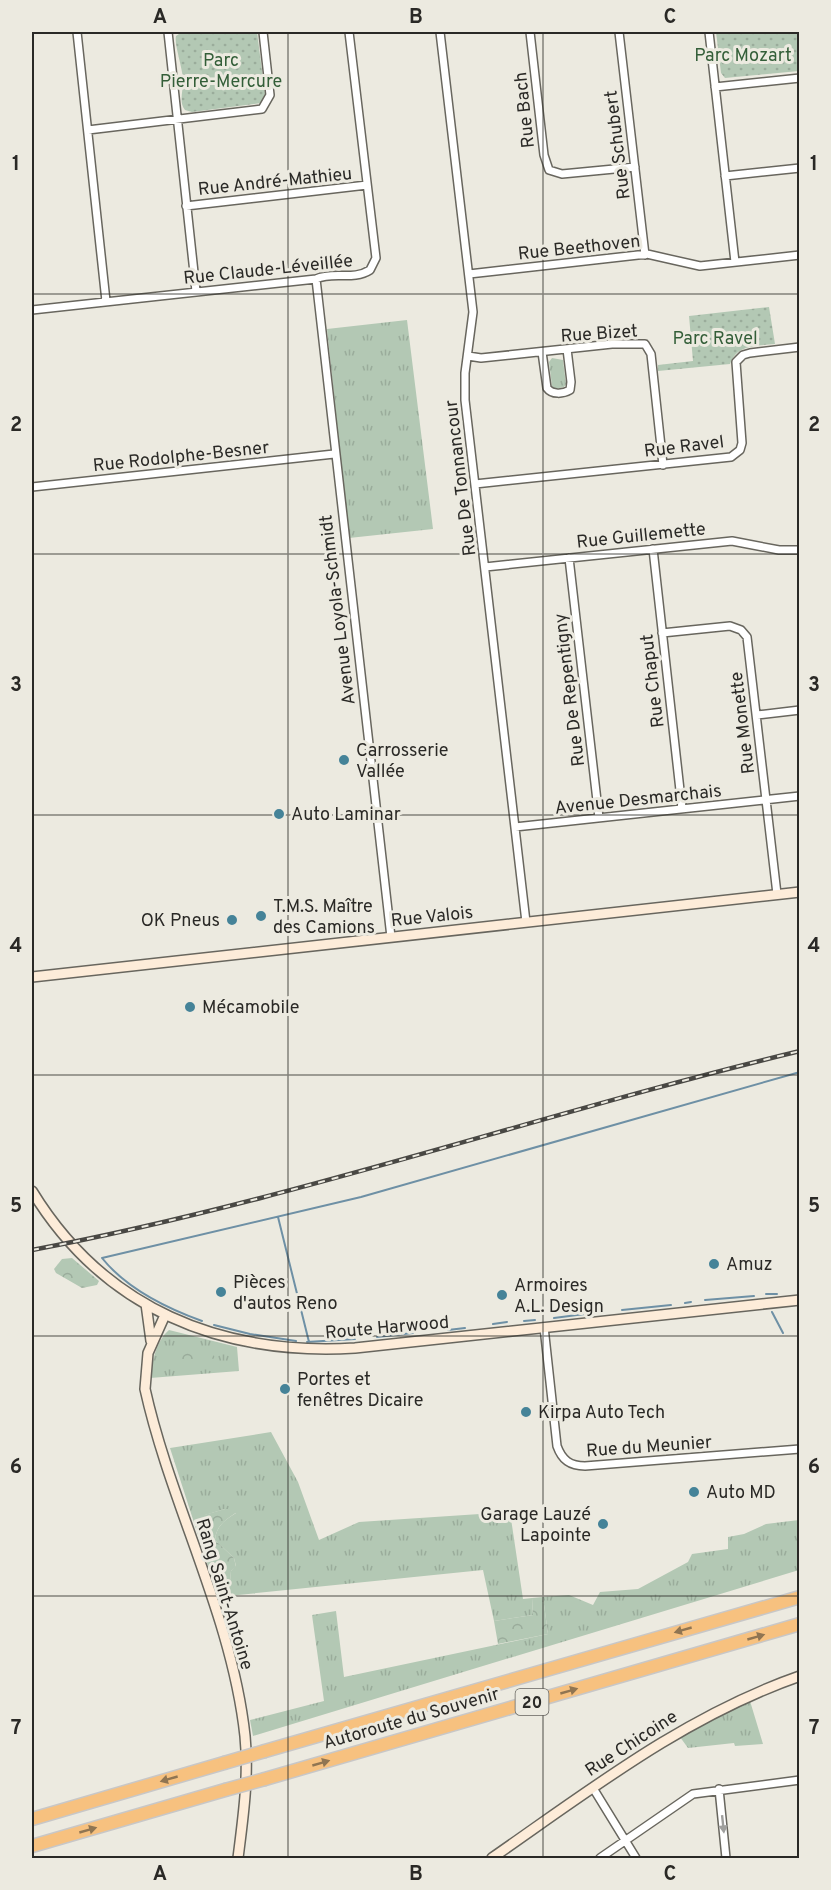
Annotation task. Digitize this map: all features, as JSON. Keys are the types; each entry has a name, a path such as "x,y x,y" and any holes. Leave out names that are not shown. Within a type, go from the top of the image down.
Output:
{"highway":[{"name":"Autoroute du Souvenir","path":"32,1819 800,1597"},
{"name":"Autoroute du Souvenir","path":"32,1846 800,1624"}],"street":[{"path":"77,32 106,302"},
{"path":"168,32 196,291"},
{"path":"88,130 255,111 265,106 269,91 263,32"},
{"name":"Rue Claude-Léveillée","path":"32,310 316,279 328,275 339,277 367,272 375,263 349,32"},
{"name":"Rue De Tonnancour","path":"440,32 473,318 465,395 526,922"},
{"name":"Rue Bach","path":"530,32 544,155 549,170 562,174 635,167"},
{"name":"Rue Schubert","path":"619,32 645,255"},
{"path":"709,32 735,262"},
{"path":"715,87 800,78"},
{"path":"725,176 800,168"},
{"name":"Rue André-Mathieu","path":"186,206 367,185"},
{"name":"Rue Beethoven","path":"469,274 645,255 697,266 800,255"},
{"name":"Avenue Loyola-Schmidt","path":"316,279 334,454 391,937"},
{"name":"Rue Bizet","path":"468,356 481,358 633,342 647,345 652,361 663,465"},
{"name":"Rue Ravel","path":"475,484 727,458 737,453 742,442 736,362 750,352 800,347"},
{"path":"542,352 548,390 564,392 570,390 571,382 567,349"},
{"name":"Rue Rodolphe-Besner","path":"32,487 334,454"},
{"name":"Rue Guillemette","path":"485,567 738,541 779,550 800,550"},
{"name":"Rue Chaput","path":"653,549 682,808"},
{"name":"Rue De Repentigny","path":"569,558 599,818"},
{"name":"Rue Monette","path":"662,633 727,626 743,632 748,641 777,894"},
{"path":"757,715 800,711"},
{"name":"Avenue Desmarchais","path":"515,827 800,796"},
{"name":"Rue Valois","path":"32,977 800,892"},
{"name":"Route Harwood","path":"32,1191 55,1225 82,1256 115,1284 146,1304 198,1329 234,1340 300,1350 378,1346 800,1300"},
{"name":"Rang Saint-Antoine","path":"146,1304 151,1343"},
{"name":"Rang Saint-Antoine","path":"165,1315 151,1343 145,1374 147,1398 222,1635 242,1718 246,1771 238,1858"},
{"name":"Rue du Meunier","path":"544,1327 557,1446 563,1458 570,1463 585,1466 800,1449"},
{"name":"Rue Chicoine","path":"492,1858 593,1788 703,1717 800,1676"},
{"path":"600,1858 688,1796 719,1789 800,1780"},
{"path":"593,1788 636,1858"},
{"path":"719,1789 726,1858"}],"green space":[{"name":"Parc Pierre-Mercure","path":"182,32 257,32 265,94 261,103 192,112 185,110 182,103 183,78 176,39 176,36"},
{"name":"Parc Mozart","path":"716,32 799,32 799,71 725,78 721,73"},
{"name":"Parc Ravel","path":"769,307 775,344 743,349 733,357 730,364 658,371 658,365 693,361 689,316"},
{"path":"407,320 433,529 349,538 327,329"},
{"path":"552,358 563,360 566,384 564,387 555,389 552,386 549,362"},
{"path":"72,1258 99,1281 97,1285 82,1288 56,1273 54,1269 62,1259"},
{"path":"169,1330 237,1347 239,1371 150,1378 158,1346"},
{"path":"187,1346 213,1353 215,1358 197,1365 178,1361 174,1354 176,1349"},
{"path":"271,1432 298,1482 319,1540 359,1522 510,1512 523,1599 532,1598 533,1615 494,1621 483,1570 228,1596 217,1594 170,1448","holes":["225,1509 236,1513 222,1524 216,1535 215,1540 234,1558 236,1566 231,1571 230,1582 220,1588 202,1521 205,1515"]},
{"path":"233,1509 237,1512 222,1524 215,1540 234,1558 236,1567 231,1571 230,1582 224,1589 220,1588 216,1580 202,1528 204,1515"},
{"path":"799,1520 799,1570 253,1736 250,1720 324,1701 312,1615 336,1611 344,1677 548,1634 543,1597 569,1595 593,1605 600,1592 638,1589 688,1562 692,1554 728,1549 728,1537 744,1534 766,1524"},
{"path":"543,1597 548,1634 498,1644 494,1621 533,1615 532,1598"},
{"path":"750,1701 763,1744 735,1746 734,1743 688,1748 680,1737"}],"waterway":[{"path":"202,1321 175,1310 135,1288 102,1258 361,1197 800,1072"},
{"path":"278,1217 309,1342"},
{"path":"766,1294 777,1294"},
{"path":"705,1300 754,1296"},
{"path":"685,1303 691,1302"},
{"path":"622,1310 671,1305"},
{"path":"554,1318 600,1312"},
{"path":"772,1312 783,1333"},
{"path":"524,1321 535,1320"},
{"path":"493,1324 507,1322"},
{"path":"214,1325 250,1334 296,1341"},
{"path":"448,1330 465,1328"},
{"path":"377,1337 413,1333"},
{"path":"307,1342 355,1339"}],"railway":[{"path":"32,1250 225,1207 608,1101 800,1051"}],"place":[{"name":"Carrosserie Vallée","path":"344,760"},
{"name":"Auto Laminar","path":"279,814"},
{"name":"T.M.S. Maître des Camions","path":"261,916"},
{"name":"OK Pneus","path":"232,920"},
{"name":"Mécamobile","path":"190,1007"},
{"name":"Amuz","path":"714,1264"},
{"name":"Pièces d'autos Reno","path":"221,1292"},
{"name":"Armoires A.L. Design","path":"502,1295"},
{"name":"Portes et fenêtres Dicaire","path":"285,1389"},
{"name":"Kirpa Auto Tech","path":"526,1412"},
{"name":"Auto MD","path":"694,1492"},
{"name":"Garage Lauzé Lapointe","path":"603,1524"}]}
